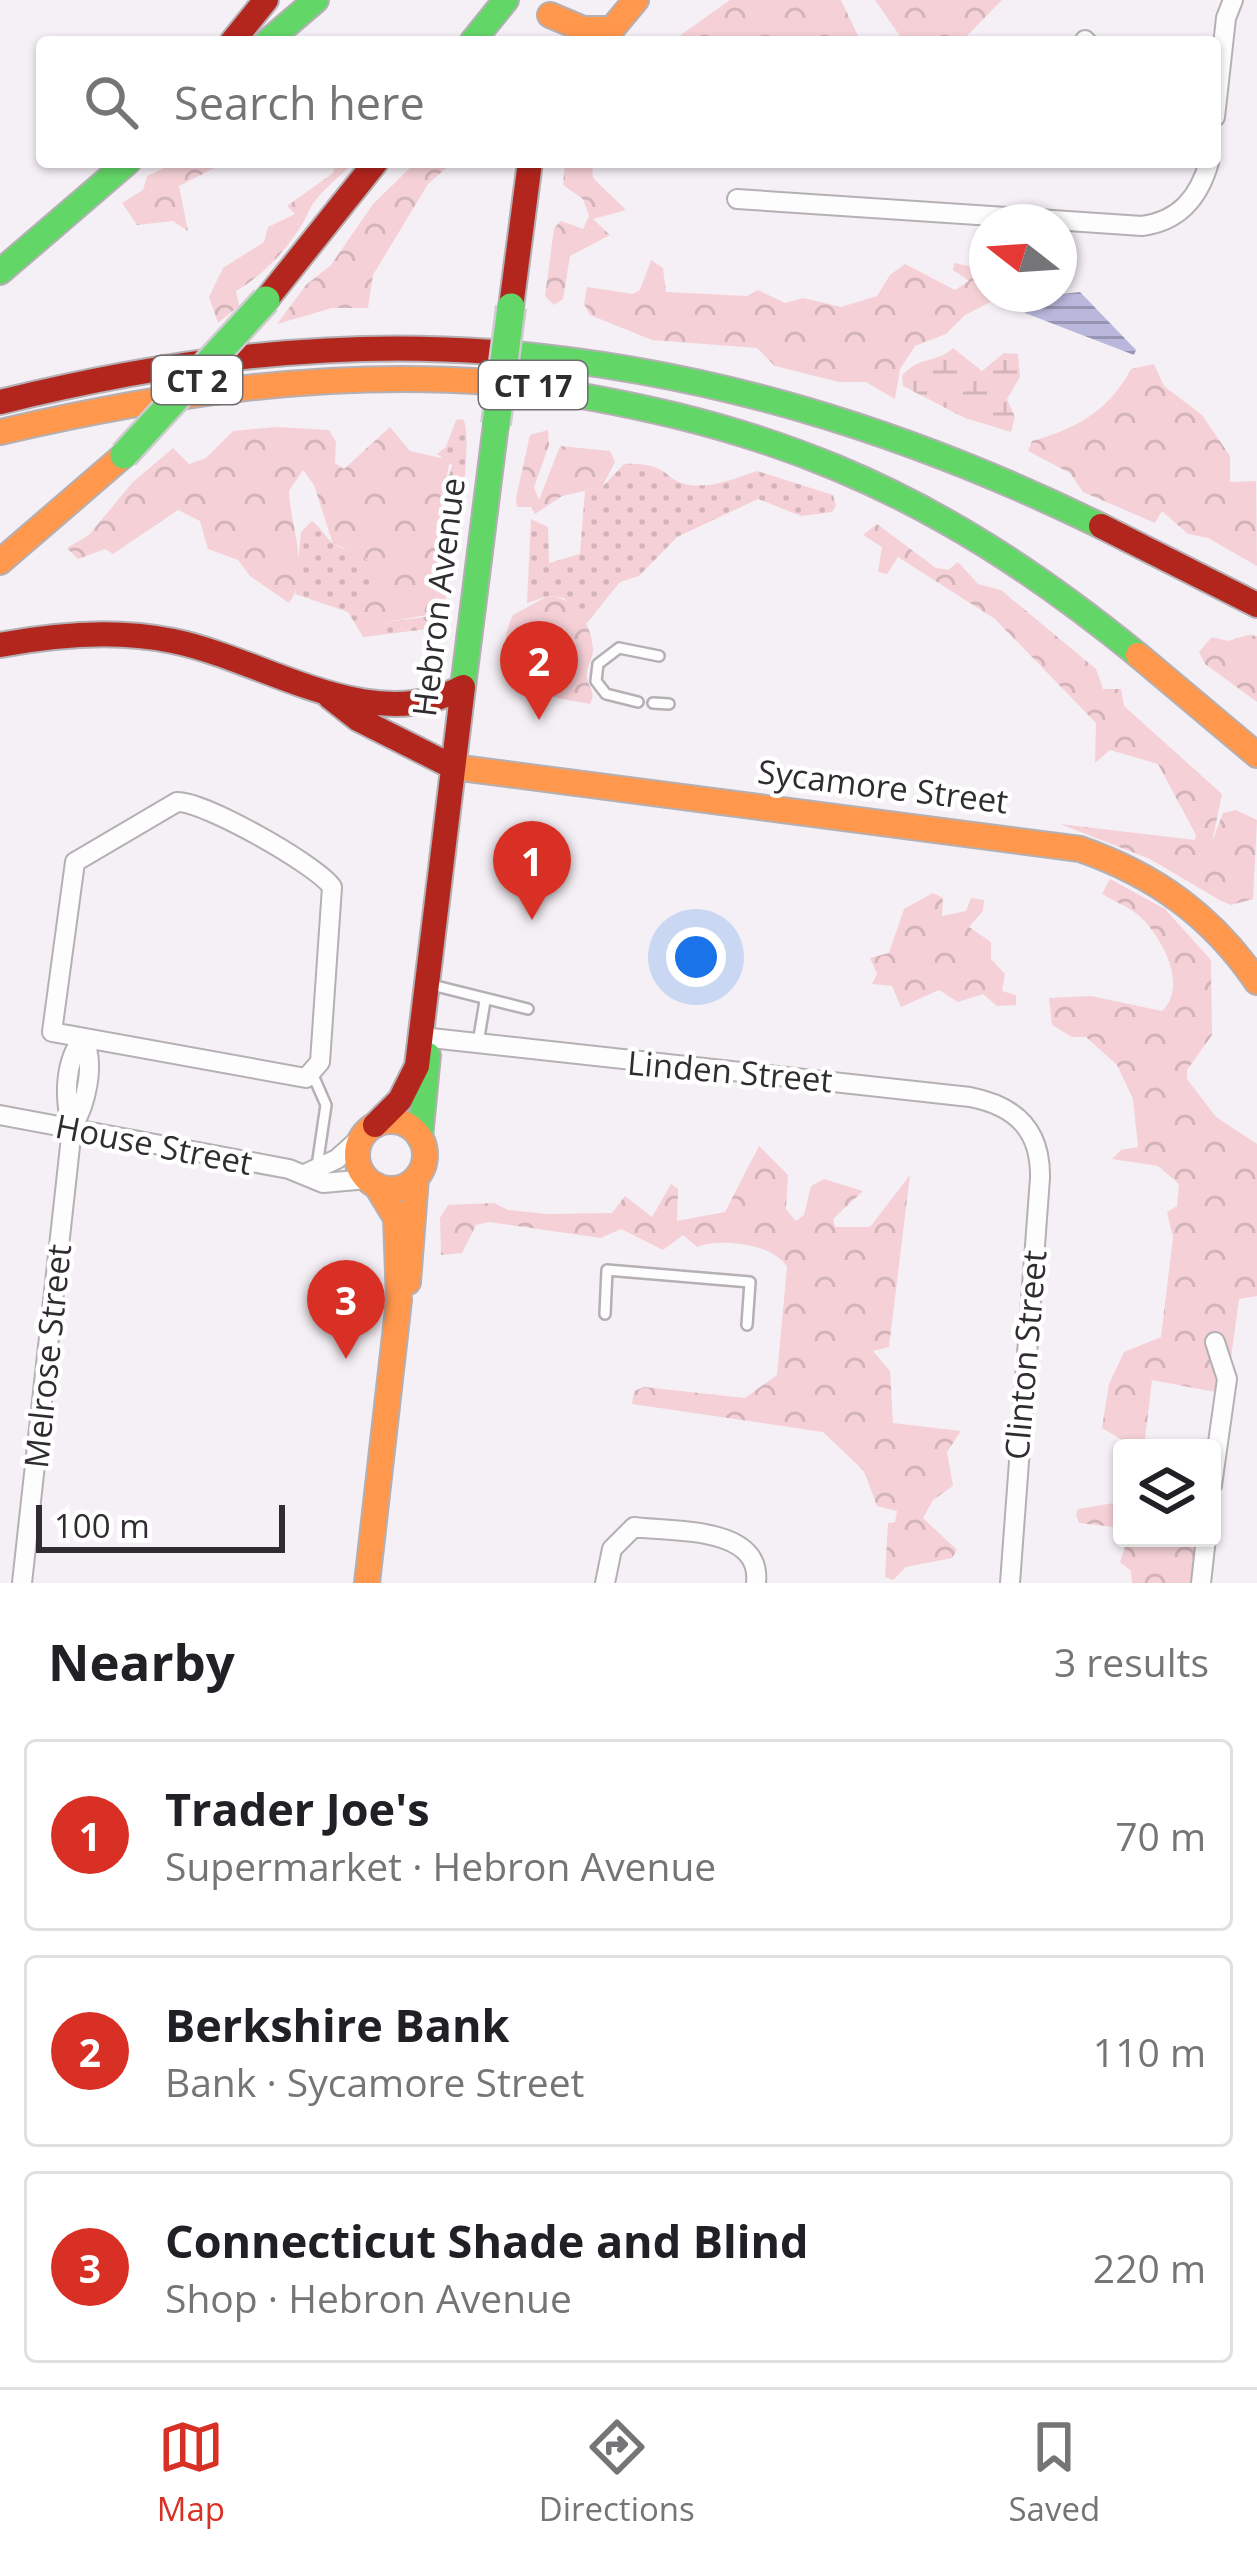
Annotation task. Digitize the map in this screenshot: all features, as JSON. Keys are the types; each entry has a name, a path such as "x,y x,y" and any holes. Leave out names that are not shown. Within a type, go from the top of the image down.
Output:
{"main road":[{"path":"237,36 266,0"},
{"path":"274,36 316,0"},
{"path":"477,36 506,0"},
{"path":"550,19 605,35 636,0"},
{"path":"0,272 121,168"},
{"name":"CT 2","path":"0,562 124,455 266,300 371,168"},
{"name":"Hebron Avenue","path":"371,1128 407,1088 422,1039 529,168"},
{"name":"CT 17","path":"0,402 144,368 300,350 467,350 641,368 796,404 897,436 1257,605"},
{"name":"CT 17","path":"0,432 144,399 340,379 503,382 682,412 836,464 953,523 1067,600 1257,755"},
{"path":"0,645 72,636 156,638 250,661 324,692 420,705 447,699 463,686"},
{"name":"Sycamore Street","path":"324,692 358,719 453,767 1080,849 1176,894 1219,932 1257,982"},
{"name":"Hebron Avenue","path":"420,1138 430,1068 422,1039"},
{"path":"367,1583 399,1300 396,1221 358,1153 371,1128 402,1123 420,1138 425,1156 410,1202 414,1260 399,1300"},
{"path":"372,1182 400,1187 416,1178"}],"street":[{"path":"1221,58 1233,0"},
{"path":"737,199 1146,225 1186,206 1206,168"},
{"path":"177,802 187,802 320,873 332,887 320,1063 312,1073 299,1078 52,1032 70,872 82,857 177,802"},
{"name":"Melrose Street","path":"22,1583 72,1128 84,1101 89,1053 83,1038"},
{"name":"Linden Street","path":"422,1039 970,1097 1009,1110 1030,1129"},
{"name":"House Street","path":"0,1114 312,1171 325,1184 372,1182"},
{"path":"312,1171 340,1157 371,1128"},
{"name":"Clinton Street","path":"1010,1583 1040,1178 1030,1129"},
{"path":"1215,1342 1227,1378 1218,1439"},
{"path":"605,1583 612,1549 634,1527 740,1544 755,1561 756,1583"},
{"path":"1201,1583 1205,1547"}],"lane":[{"path":"638,701 606,694 596,681 598,664 619,648 658,656"},
{"path":"653,703 669,704"},
{"path":"428,984 528,1009"},
{"path":"477,1046 485,1001"},
{"path":"312,1073 326,1105 312,1171"},
{"path":"605,1314 607,1270 750,1282 747,1324"}],"green space":[{"path":"730,0 841,0 858,36 679,36"},
{"path":"875,0 1002,0 967,36 900,36"},
{"path":"164,168 214,168 179,186 188,231 173,221 137,225 122,203 143,190 147,176"},
{"path":"334,168 348,168 318,198 279,255 236,291 239,306 218,323 209,297 223,268 264,242 268,227 295,214 287,206"},
{"path":"410,168 446,168 428,184 373,275 368,308 332,308 277,324 306,285 331,265 373,204"},
{"path":"564,168 592,168 593,178 626,210 593,219 610,235 570,256 563,299 554,305 545,296 554,228 561,221 583,229 589,216 583,199 563,185"},
{"path":"651,260 663,268 666,292 747,296 758,290 785,303 803,298 841,307 877,296 890,275 905,264 955,290 969,281 971,312 946,334 915,346 900,369 895,399 866,382 839,382 775,366 757,348 652,340 590,315 584,304 587,287 633,294 640,290"},
{"path":"954,263 969,266 969,281 953,270"},
{"path":"953,348 982,371 1004,353 1018,354 1020,377 1007,399 1015,417 1011,432 965,418 903,386 902,376 908,370"},
{"path":"1154,364 1164,386 1202,415 1230,456 1230,482 1256,481 1257,566 1208,538 1188,534 1162,511 1155,523 1083,492 1070,473 1028,451 1032,441 1078,423 1102,406 1131,369"},
{"path":"463,419 466,456 460,522 436,628 363,637 348,612 295,594 301,532 312,521 335,545 363,553 373,565 364,636 387,622 425,617 439,601 432,564 445,527 442,502 452,465 437,454 446,447 456,420"},
{"path":"390,427 410,451 450,460 442,502 445,527 432,564 439,601 433,614 387,622 364,637 360,621 374,574 358,554 333,544 314,485 303,470 289,491 299,563 289,603 250,576 238,560 208,549 200,521 178,510 113,554 105,549 78,559 67,548 89,535 132,483 173,448 189,464 206,458 233,431 329,430 336,442 335,463 344,469"},
{"path":"548,430 549,445 534,487 539,500 560,446 610,451 615,462 602,487 562,496 535,514 531,507 517,507 516,498 530,435"},
{"path":"624,464 650,466 681,483 699,486 757,471 833,495 836,506 832,512 801,516 758,499 677,537 639,576 620,582 586,624 564,598 548,596 527,603 531,519 548,527 549,563 580,554 585,491 602,487"},
{"path":"877,524 936,568 948,570 958,562 978,584 1001,590 1096,669 1103,689 1121,689 1124,706 1222,794 1212,842 1223,813 1236,810 1257,820 1253,899 1231,905 1150,859 1060,824 1195,840 1196,835 1158,764 1110,750 1095,763 1096,723 995,619 898,557 887,574 878,572 882,547 863,535"},
{"path":"548,596 574,607 589,631 593,650 587,674 590,704 552,697 509,655 507,632 513,615"},
{"path":"1257,636 1257,702 1205,664 1199,652 1212,637 1228,641"},
{"path":"1110,879 1165,909 1211,960 1212,1035 1187,1070 1187,1079 1216,1117 1257,1144 1257,1296 1239,1299 1226,1394 1152,1380 1145,1439 1120,1439 1102,1428 1109,1384 1124,1352 1161,1337 1173,1237 1167,1212 1177,1206 1179,1184 1158,1166 1112,1159 1121,1150 1138,1147 1133,1099 1117,1065 1086,1037 1072,1037 1052,1025 1049,998 1091,996 1162,1011 1170,1000 1172,975 1155,934 1137,914 1102,894"},
{"path":"933,893 943,898 942,916 966,911 971,898 984,900 983,911 969,927 991,942 991,959 1005,974 1002,991 1016,995 1016,1005 997,1006 983,994 958,1002 939,990 901,1007 892,986 872,984 877,974 870,958 889,953 904,909"},
{"path":"759,1146 788,1175 786,1209 796,1221 804,1215 811,1186 824,1179 863,1191 833,1219 835,1227 870,1227 910,1175 889,1347 873,1351 890,1371 893,1423 961,1431 947,1452 953,1486 933,1500 923,1518 957,1550 952,1558 906,1567 893,1580 885,1577 888,1523 895,1522 897,1511 877,1506 864,1471 823,1432 632,1404 634,1391 644,1387 745,1398 777,1375 787,1267 770,1252 732,1243 697,1247 683,1235 663,1250 621,1229 601,1238 489,1222 476,1225 462,1253 441,1255 440,1218 448,1205 494,1203 508,1210 547,1214 612,1213 625,1196 652,1217 671,1184 678,1189 677,1221 725,1212"},
{"path":"1113,1503 1113,1527 1079,1523 1078,1509"},
{"path":"1125,1547 1196,1547 1195,1583 1132,1583 1131,1571 1120,1562"}],"water":[{"path":"1077,292 1136,350 1134,355 1025,313 1077,312"}],"traffic: fast":[{"path":"274,36 316,0"},
{"path":"477,36 506,0"},
{"path":"0,272 121,168"},
{"path":"124,455 266,300"},
{"path":"496,424 511,307"},
{"path":"492,352 651,373 804,410 954,461 1101,526"},
{"path":"491,382 675,415 836,468 986,545 1138,655"},
{"path":"463,687 496,424"},
{"path":"420,1138 428,1055"}],"traffic: slow":[{"path":"606,36 636,0"},
{"path":"550,15 583,29 609,29"},
{"path":"0,432 122,406 244,388 367,379 491,382"},
{"path":"0,562 124,455"},
{"path":"1138,655 1257,755"},
{"path":"453,767 1080,849 1133,871 1180,900 1221,937 1257,982"},
{"path":"391,1121 415,1131 425,1155 415,1179 391,1189 367,1179 357,1155 367,1131 391,1121"},
{"path":"408,1282 416,1178"},
{"path":"367,1583 399,1300 396,1218 376,1185"}],"traffic: jam":[{"path":"237,36 266,0"},
{"path":"266,300 371,168"},
{"path":"511,307 529,168"},
{"path":"0,402 122,375 244,357 367,349 492,352"},
{"path":"1101,526 1257,605"},
{"path":"0,645 87,634 152,637 208,651 318,690 392,704 428,700 463,687"},
{"path":"375,1125 400,1100 417,1066 463,687"},
{"path":"330,697 358,719 453,767"}],"place":[{"name":"Berkshire Bank","path":"539,720"},
{"name":"Trader Joe's","path":"532,920"},
{"name":"Connecticut Shade and Blind","path":"346,1359"}]}
